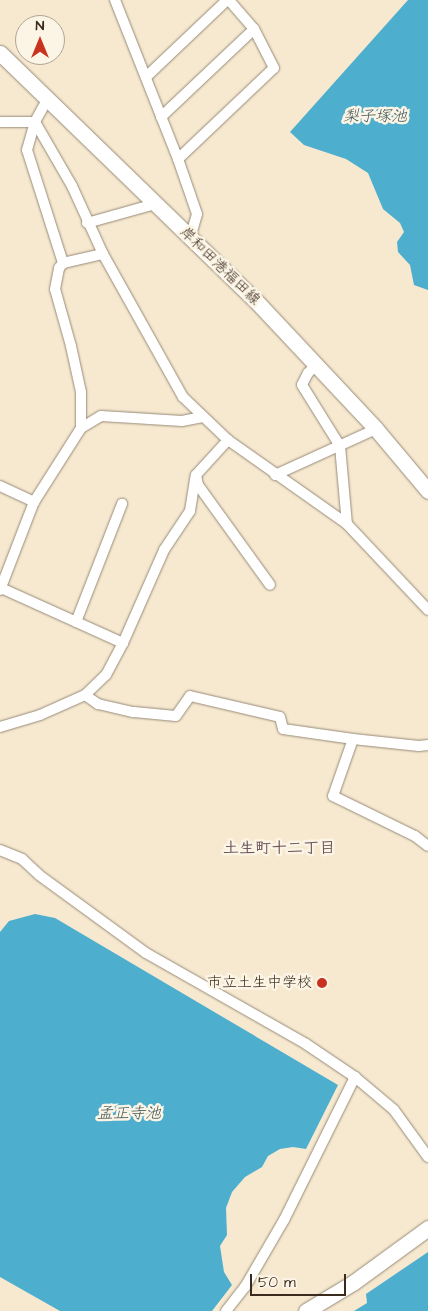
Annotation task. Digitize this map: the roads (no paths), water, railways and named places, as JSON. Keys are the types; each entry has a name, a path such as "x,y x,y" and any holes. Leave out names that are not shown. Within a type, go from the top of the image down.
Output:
{"street":[{"path":"115,0 162,117 197,214 190,238"},
{"path":"146,77 228,0 254,29 274,68 178,159"},
{"path":"162,117 254,29"},
{"name":"岸和田港福田線","path":"0,52 47,100 256,301 422,476 428,491"},
{"path":"47,100 36,122 27,150 63,263"},
{"path":"0,122 36,122"},
{"path":"36,122 72,186 87,223 103,254 183,397 228,440 347,524 428,610"},
{"path":"87,223 156,204"},
{"path":"81,428 81,392 71,346 55,289 59,268 63,263 103,254"},
{"path":"317,364 308,373 302,385 340,446 347,524"},
{"path":"123,643 0,589 34,502 81,428 101,416 182,421 203,417"},
{"path":"275,475 376,429"},
{"path":"0,727 40,715 84,695 106,675 123,643 164,550 190,511 196,474 228,440"},
{"path":"196,474 198,485 270,585"},
{"path":"0,486 34,502"},
{"path":"76,622 122,504"},
{"path":"84,695 98,704 134,712 176,716 190,696 280,717 283,729 353,739 418,746 428,745"},
{"path":"353,739 333,796 414,836 428,846"},
{"path":"0,850 22,859 39,875 146,953 306,1044 355,1077 394,1110 428,1157"},
{"path":"226,1311 245,1287 284,1220 355,1077"},
{"path":"306,1311 354,1282 428,1228"}],"water":[{"name":"梨子塚池","path":"408,0 428,0 428,290 414,285 410,265 398,252 397,242 404,232 400,223 383,209 368,173 346,159 304,145 290,132"},
{"name":"孟正寺池","path":"35,914 55,918 338,1085 306,1149 293,1147 280,1149 268,1156 262,1167 245,1177 232,1192 226,1208 227,1235 220,1246 224,1272 232,1285 212,1311 60,1311 0,1277 0,932 9,921"},
{"path":"428,1252 428,1311 354,1311 367,1303 366,1294"}],"place":[{"name":"市立土生中学校","path":"322,983"}],"district":[{"name":"土生町十二丁目","path":"279,848"}]}
